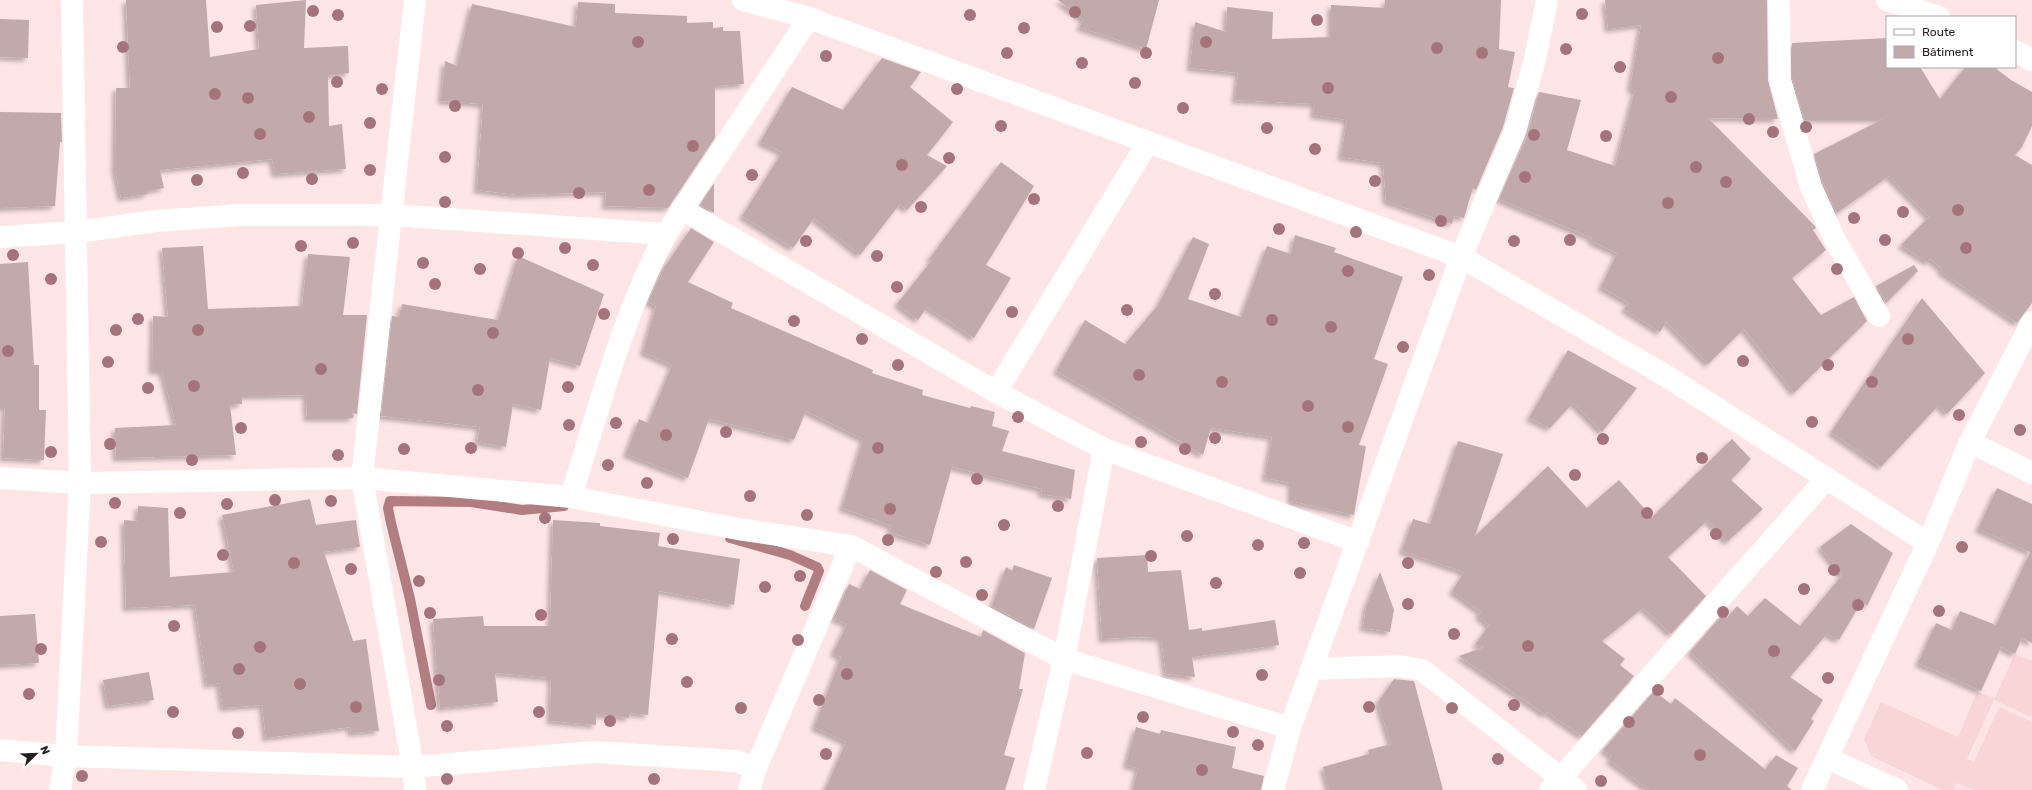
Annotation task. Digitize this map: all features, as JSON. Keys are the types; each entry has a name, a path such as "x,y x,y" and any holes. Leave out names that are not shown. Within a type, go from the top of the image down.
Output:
{"street":[{"path":"60,790 66,756 80,483 72,0"},
{"path":"415,0 362,478 413,768 415,790"},
{"path":"743,0 810,18 1461,257 1666,376 1928,543"},
{"path":"1273,790 1290,728 1461,257 1515,131 1535,59 1547,0"},
{"path":"1779,0 1780,80 1811,187 1835,240 1879,316"},
{"path":"1888,0 1936,16"},
{"path":"571,497 626,322 648,269 666,234 682,209 810,18"},
{"path":"2016,52 2032,60"},
{"path":"996,392 1148,142"},
{"path":"682,209 996,392 1104,449 1358,542"},
{"path":"0,237 77,232 156,221 239,215 391,215 666,234"},
{"path":"1812,790 1928,543 1970,442 2032,322"},
{"path":"1970,442 2032,473"},
{"path":"1034,790 1064,659 1104,449"},
{"path":"0,478 80,483 362,478 571,497 738,529 851,546 1064,659 1290,728"},
{"path":"1312,669 1399,666 1422,670 1562,786 1827,478"},
{"path":"749,790 756,768 851,546"},
{"path":"0,750 66,756 413,768 594,752 736,761 756,768"},
{"path":"1827,758 1897,790"}],"shaded area":[{"path":"2015,654 2032,661 2031,717 1994,700 1967,759 1974,762 1999,707 2032,722 2032,790 1973,790 1956,783 1954,790 1942,790 1871,756 1864,739 1881,702 1958,737 1977,692 1995,698"}],"building":[{"path":"126,0 206,0 210,57 259,49 256,5 306,0 304,48 348,46 349,73 328,76 329,126 342,124 346,169 275,174 272,159 160,170 164,188 147,191 148,194 121,198 115,170 116,88 130,88"},
{"path":"1058,0 1159,0 1146,49 1079,27 1084,20"},
{"path":"1385,0 1501,0 1499,49 1515,52 1508,87 1514,88 1503,127 1476,190 1473,188 1464,218 1454,216 1452,224 1386,201 1383,163 1341,157 1347,120 1313,115 1315,104 1235,100 1238,73 1190,68 1195,22 1226,32 1227,7 1273,12 1272,39 1331,37 1331,5 1385,8"},
{"path":"1605,0 1767,0 1768,80 1778,119 1708,118 1815,226 1816,228 1813,230 1826,250 1792,278 1821,315 1854,297 1867,321 1794,393 1744,329 1708,364 1666,322 1660,332 1624,309 1629,303 1601,287 1617,253 1591,241 1592,238 1499,199 1527,136 1539,92 1581,100 1567,150 1615,166 1635,90 1630,89 1641,25 1608,29"},
{"path":"578,2 615,4 615,13 687,16 687,23 713,22 713,28 723,27 723,31 740,31 744,84 715,86 715,138 668,208 605,206 606,192 518,195 477,190 483,104 441,101 445,61 457,66 472,4 576,27"},
{"path":"0,19 29,20 28,58 0,57"},
{"path":"1886,38 1886,68 1921,68 1940,99 1964,68 1995,68 2011,80 2032,92 2032,126 2022,147 2015,155 2032,165 2032,303 2017,323 1940,271 1942,269 1930,259 1927,262 1901,245 1929,217 1889,176 1837,213 1823,183 1814,154 1883,119 1804,119 1792,78 1792,43"},
{"path":"882,58 921,72 910,87 953,122 927,155 947,166 907,210 900,204 860,255 814,218 793,248 742,216 782,152 760,142 792,87 843,110"},
{"path":"0,112 61,113 62,142 60,142 55,206 0,208"},
{"path":"1001,162 1034,186 986,265 1011,278 974,338 927,307 918,320 897,304 932,260 929,259"},
{"path":"714,183 714,213 700,205"},
{"path":"691,228 714,242 688,282 733,303 731,308 873,370 872,373 923,390 922,395 970,408 971,406 995,412 992,426 1009,431 1002,451 1075,470 1071,499 1041,494 1042,489 952,467 930,545 889,532 892,526 842,508 863,439 806,411 794,440 709,419 688,478 626,454 639,419 648,423 672,365 643,352 656,306 648,302 663,269"},
{"path":"1295,235 1336,248 1334,252 1403,277 1374,359 1388,364 1359,445 1366,446 1354,515 1291,501 1291,483 1265,478 1272,437 1211,428 1203,455 1056,371 1085,320 1125,344 1158,305 1193,237 1209,244 1188,299 1241,317 1267,246 1291,254"},
{"path":"203,246 208,309 302,306 308,254 350,257 343,315 367,315 357,414 353,413 353,418 307,418 306,395 242,396 242,404 230,405 236,455 116,458 115,428 176,425 162,371 152,371 153,316 168,317 162,248"},
{"path":"518,256 604,294 580,366 550,358 541,410 513,404 506,447 477,442 480,427 381,416 392,316 399,317 402,304 498,320"},
{"path":"28,262 34,365 39,365 39,410 46,410 44,460 3,458 5,407 0,407 0,264"},
{"path":"1914,265 1918,271 1886,303 1876,286"},
{"path":"1922,298 1985,373 1947,414 1939,405 1881,467 1831,432"},
{"path":"1568,350 1637,388 1602,432 1573,403 1550,428 1529,418"},
{"path":"1732,439 1751,459 1731,480 1763,509 1727,542 1708,520 1668,557 1706,596 1671,634 1643,608 1602,641 1625,659 1620,665 1634,676 1582,736 1547,712 1546,715 1459,656 1485,647 1475,645 1489,625 1478,616 1481,612 1452,591 1464,572 1402,551 1413,519 1430,524 1458,441 1503,454 1475,536 1548,466 1587,508 1619,480 1652,517"},
{"path":"1997,488 2032,504 2032,643 2022,638 2015,654 2001,647 1981,691 1918,663 1936,623 1952,630 1960,611 1996,625 2030,552 1978,529"},
{"path":"310,499 316,525 356,520 360,547 324,552 353,641 366,639 379,731 351,733 350,727 266,738 262,705 223,708 219,683 207,685 195,605 126,608 124,520 137,521 138,506 168,508 170,577 234,572 222,515"},
{"path":"553,520 600,523 600,526 660,533 658,546 740,559 734,605 659,591 648,715 630,713 629,718 596,714 596,725 550,721 551,678 495,673 498,702 440,708 433,619 483,616 484,626 550,626"},
{"path":"1851,524 1893,553 1867,606 1862,601 1839,640 1827,634 1790,677 1823,700 1811,719 1814,721 1795,751 1690,652 1723,614 1727,618 1737,606 1748,616 1765,598 1800,626 1842,575 1820,547"},
{"path":"1147,555 1148,572 1181,570 1189,630 1202,628 1202,631 1275,620 1279,645 1192,657 1195,677 1166,674 1161,638 1137,637 1102,639 1097,558"},
{"path":"1014,565 1052,578 1034,629 992,606 1006,567 1012,571"},
{"path":"870,570 907,590 900,604 981,637 983,630 1025,653 1019,689 1023,689 1004,755 1015,758 1005,790 825,790 846,742 814,727 841,657 833,653 847,624 834,618 849,584 860,589"},
{"path":"1380,572 1394,610 1390,632 1363,628 1366,607"},
{"path":"35,614 39,663 0,665 0,616"},
{"path":"149,672 154,700 108,706 103,680"},
{"path":"1394,679 1414,681 1443,790 1329,790 1323,767 1369,754 1368,750 1391,744 1378,702"},
{"path":"1654,691 1671,704 1675,698 1765,769 1776,755 1798,768 1787,786 1792,790 1649,790 1609,760 1612,756 1603,750"},
{"path":"1136,727 1160,734 1161,730 1236,747 1232,768 1264,776 1261,790 1133,790 1138,768 1126,765"}],"waterway":[{"path":"431,705 410,599 391,523 388,508 390,501 471,502 522,510 564,506"},
{"path":"730,538 790,555 817,567 819,571 805,606"}]}
